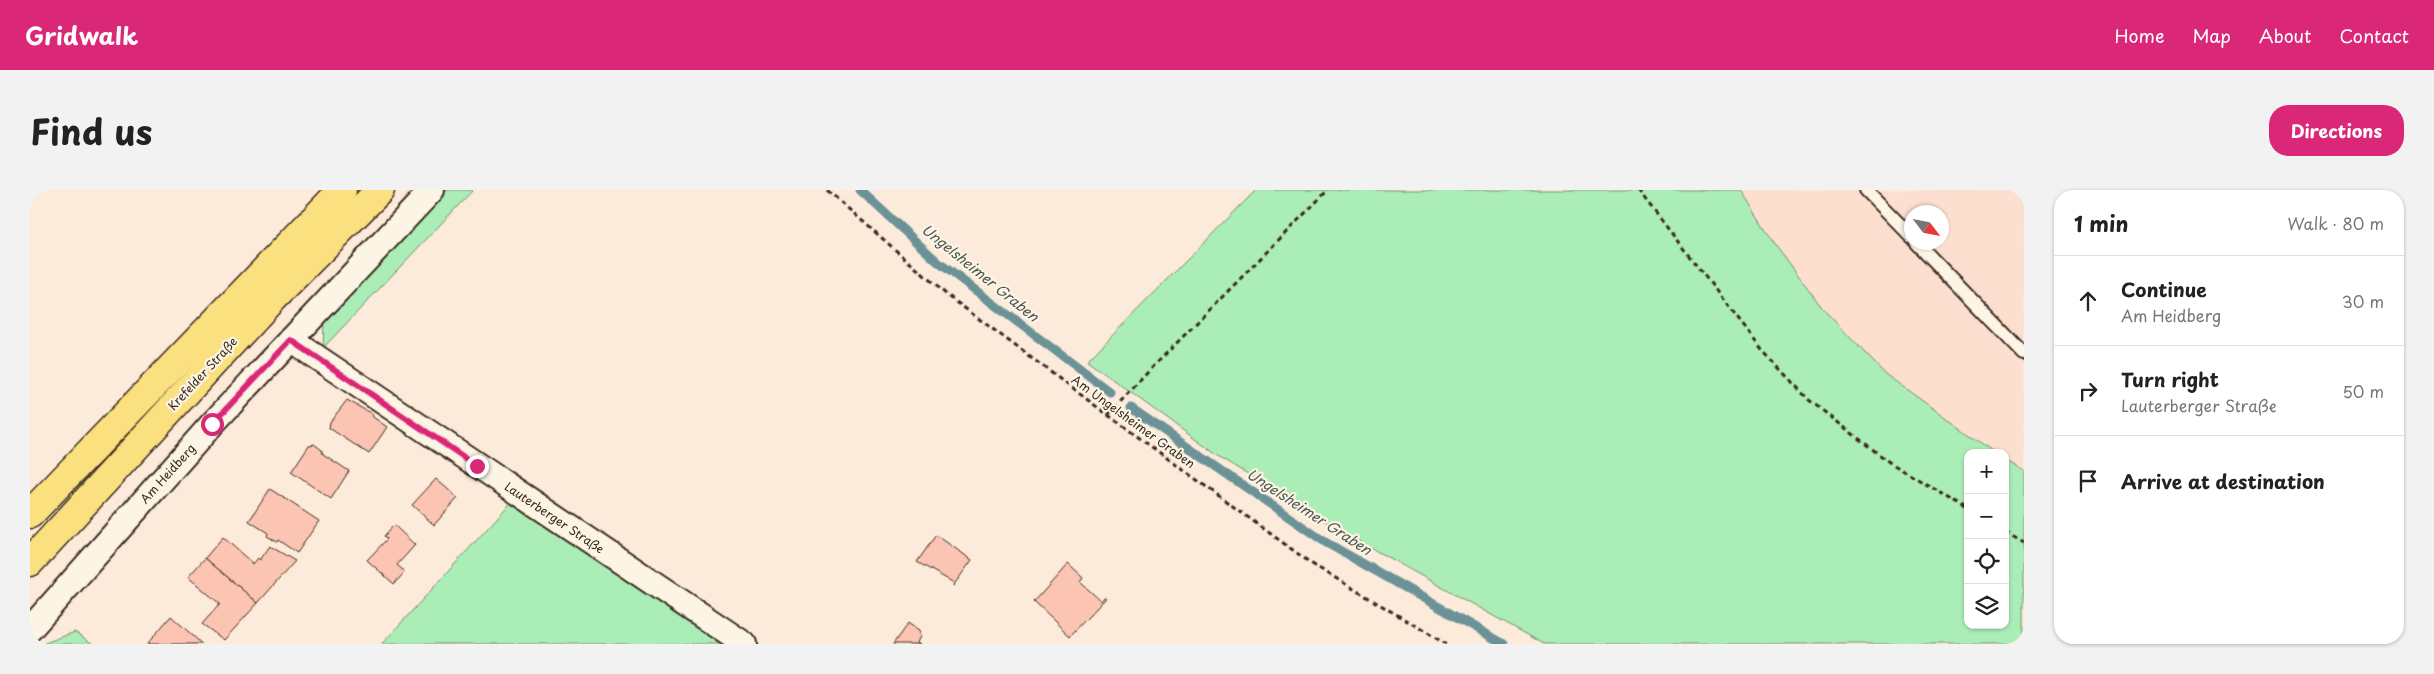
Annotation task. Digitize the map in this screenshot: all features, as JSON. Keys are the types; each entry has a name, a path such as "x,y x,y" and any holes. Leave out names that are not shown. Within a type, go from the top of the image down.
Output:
{"highway":[{"path":"31,512 342,190"},
{"name":"Krefelder Straße","path":"30,562 273,298 380,190"}],"street":[{"name":"Am Heidberg","path":"30,629 130,516 291,340 432,190"},
{"name":"Lauterberger Straße","path":"291,340 744,644"}],"lane":[{"path":"1866,190 1904,229"},
{"path":"1924,250 2024,354"}],"path":[{"name":"Am Ungelsheimer Graben","path":"827,190 947,296 1108,415 1312,564 1446,644"},
{"path":"1108,415 1146,373 1328,190"},
{"path":"1638,190 1762,350 1809,400 1889,462 1964,507"},
{"path":"2009,534 2024,543"}],"shaded area":[{"path":"1741,190 2024,190 2024,471 2009,462 2009,449 1989,449 1885,374 1823,309 1773,241"}],"green space":[{"path":"447,190 473,190 323,348 324,324"},
{"path":"1256,190 1741,190 1773,241 1823,309 1885,374 1989,449 1964,449 1964,629 2009,629 2009,462 2024,471 2024,644 1544,644 1344,533 1217,455 1087,361"},
{"path":"516,497 727,644 382,644"},
{"path":"75,632 93,644 42,644"}],"building":[{"path":"347,400 372,414 373,417 387,427 369,454 329,428 330,422"},
{"path":"314,444 322,450 323,454 349,471 331,499 291,472 309,445"},
{"path":"436,479 458,498 434,525 412,505"},
{"path":"270,489 319,521 297,553 278,540 277,542 267,536 268,533 249,521"},
{"path":"394,525 415,545 397,565 405,572 394,584 367,560 387,539 384,536"},
{"path":"936,535 972,560 953,586 954,583 917,562"},
{"path":"223,537 253,564 258,558 260,560 270,546 295,561 258,603 205,558"},
{"path":"205,558 258,603 224,640 202,624 220,604 188,577"},
{"path":"1068,564 1083,578 1080,582 1101,601 1104,597 1106,598 1070,636 1034,602"},
{"path":"171,616 202,644 147,644"},
{"path":"908,623 919,631 920,637 917,642 920,644 893,644"}],"waterway":[{"name":"Ungelsheimer Graben","path":"860,190 938,262 1110,392"},
{"name":"Ungelsheimer Graben","path":"1131,408 1325,542 1504,644"}],"route":[{"path":"212,424 291,340 477,466"}]}
